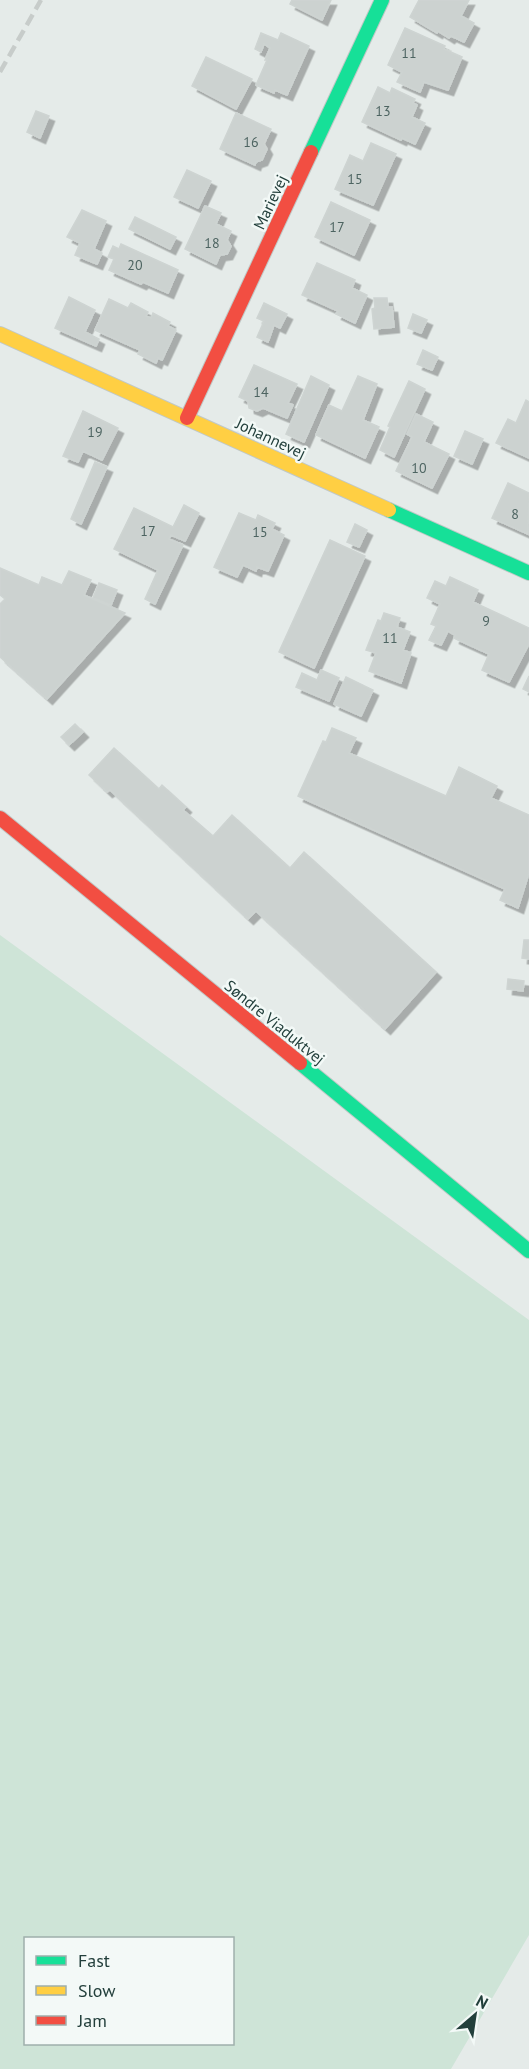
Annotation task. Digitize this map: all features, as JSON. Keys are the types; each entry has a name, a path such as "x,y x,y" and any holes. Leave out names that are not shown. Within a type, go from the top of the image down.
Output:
{"street":[{"name":"Marievej","path":"187,418 382,0"},
{"name":"Johannevej","path":"0,334 529,573"},
{"name":"Søndre Viaduktvej","path":"0,818 529,1251"}],"green space":[{"path":"0,935 529,1320 529,1935 451,2069 0,2069"}],"building":[{"path":"292,0 331,0 322,20 290,4"},
{"path":"419,0 469,0 461,16 474,23 464,42 451,36 449,38 438,31 437,33 410,17"},
{"path":"405,28 445,46 444,49 462,57 448,90 424,82 420,92 397,82 402,72 388,65"},
{"path":"261,33 278,40 281,33 309,46 287,95 275,90 274,93 256,85 270,48 264,44 261,52 255,49"},
{"path":"206,57 252,79 236,109 192,86"},
{"path":"378,87 390,93 392,88 415,99 413,103 417,105 412,117 425,123 415,144 362,122"},
{"path":"36,111 49,116 40,138 27,132"},
{"path":"236,113 271,129 264,144 267,149 262,160 256,162 255,165 220,149"},
{"path":"371,143 396,154 373,205 335,189 350,155 363,161"},
{"path":"187,170 211,181 198,208 174,197"},
{"path":"331,202 370,220 354,255 315,237"},
{"path":"205,206 221,213 216,224 231,231 227,240 231,246 227,254 220,255 216,264 185,249"},
{"path":"82,210 106,221 94,249 102,253 97,264 75,255 80,243 67,237"},
{"path":"135,217 176,237 170,249 129,229"},
{"path":"121,244 178,270 168,293 109,270 114,259 108,257 113,246 119,249"},
{"path":"317,263 355,280 352,288 367,295 355,323 336,314 338,311 302,295"},
{"path":"69,297 95,310 85,332 99,339 96,346 55,328"},
{"path":"374,298 387,298 388,307 392,307 394,327 374,329 372,309 375,308"},
{"path":"109,299 128,308 131,303 148,312 146,316 151,318 153,313 170,322 168,326 176,330 162,360 158,358 156,363 138,354 140,350 95,330"},
{"path":"264,303 287,314 280,328 274,325 268,342 257,337 264,321 257,318"},
{"path":"413,314 427,320 421,333 408,328"},
{"path":"423,350 438,357 432,370 417,364"},
{"path":"254,365 297,384 288,403 293,405 287,418 263,408 257,411 249,408 248,401 239,397"},
{"path":"311,376 329,385 304,442 286,434"},
{"path":"358,376 377,384 363,420 379,427 365,458 316,435 329,405 342,411"},
{"path":"409,381 425,389 394,457 380,450 390,427 388,426"},
{"path":"526,400 529,402 529,458 496,443 508,419 516,423"},
{"path":"83,411 118,428 102,460 83,451 78,462 63,456"},
{"path":"416,414 433,422 424,442 449,454 432,488 396,471 412,437 407,434"},
{"path":"465,431 483,439 472,464 454,456"},
{"path":"95,462 107,467 81,524 71,519"},
{"path":"508,483 529,493 528,534 492,518"},
{"path":"184,505 199,513 185,541 171,535 169,539 183,545 155,604 145,599 158,570 114,549 134,508 173,527"},
{"path":"239,513 256,520 258,515 275,523 272,529 284,535 268,571 257,567 256,571 243,565 237,577 214,567"},
{"path":"355,524 367,530 359,547 347,542"},
{"path":"330,540 365,556 314,668 279,652"},
{"path":"0,568 39,585 42,577 62,585 69,571 91,580 84,595 125,613 47,699 0,657 0,604 5,599 0,595"},
{"path":"450,577 478,590 473,602 529,628 529,644 509,682 482,670 489,654 454,638 455,635 448,631 441,645 429,640 436,626 431,624 440,604 427,598 435,581 446,586"},
{"path":"99,583 117,590 111,605 93,598"},
{"path":"384,613 400,618 397,627 410,632 403,650 411,653 401,683 369,671 376,653 366,650 378,620 381,621"},
{"path":"321,670 339,678 329,701 296,687 302,673 317,680"},
{"path":"529,676 529,692 523,689"},
{"path":"346,677 373,690 361,716 334,704"},
{"path":"75,724 83,732 69,745 61,737"},
{"path":"332,728 356,738 349,753 446,796 459,767 497,786 491,798 529,815 529,873 518,908 500,900 505,889 298,796 323,741 326,742"},
{"path":"114,748 159,789 162,785 186,807 183,810 213,836 232,815 290,868 304,852 436,972 385,1029 256,911 248,919 110,790 107,792 89,775"},
{"path":"524,940 529,940 529,959 522,958"},
{"path":"508,979 524,981 523,991 507,989"}],"railway":[{"path":"0,72 41,0"}],"traffic: fast":[{"path":"311,152 382,0"},
{"path":"389,510 529,573"},
{"path":"300,1063 529,1251"}],"traffic: slow":[{"path":"0,334 389,510"}],"traffic: jam":[{"path":"187,418 311,152"},
{"path":"0,818 300,1063"}]}
